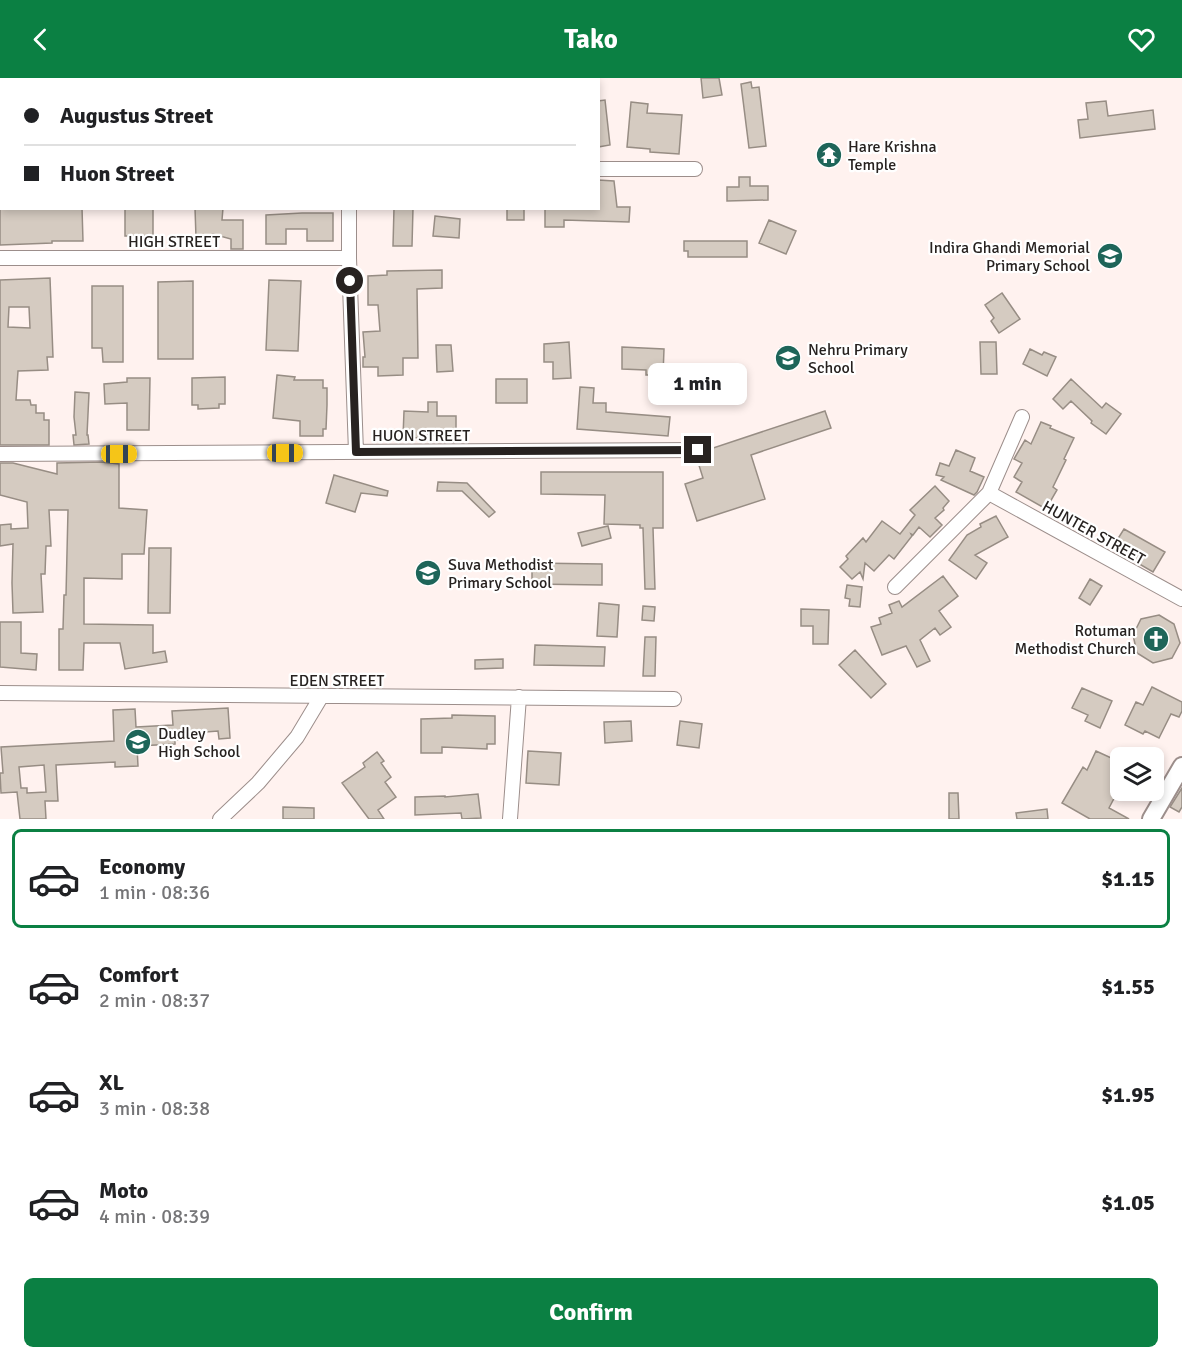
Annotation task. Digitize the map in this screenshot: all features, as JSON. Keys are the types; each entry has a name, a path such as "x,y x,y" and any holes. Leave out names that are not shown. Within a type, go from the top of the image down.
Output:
{"main road":[{"path":"1151,819 1182,766"}],"street":[{"path":"600,169 695,169"},
{"path":"349,210 356,452"},
{"name":"HIGH STREET","path":"0,258 349,258"},
{"path":"895,587 989,493 1022,417"},
{"name":"HUON STREET","path":"0,454 698,450"},
{"name":"HUNTER STREET","path":"989,493 1182,599"},
{"name":"EDEN STREET","path":"0,693 674,699"},
{"path":"220,819 258,783 297,737 321,697"},
{"path":"510,819 519,697"}],"building":[{"path":"701,78 719,78 722,95 703,98"},
{"path":"751,82 752,88 759,87 766,146 749,148 741,84"},
{"path":"605,100 610,145 600,147 600,101"},
{"path":"1106,101 1108,116 1153,110 1155,129 1080,138 1078,120 1088,119 1086,103"},
{"path":"631,102 648,104 647,113 682,115 679,154 650,152 650,149 627,147"},
{"path":"739,177 750,177 750,186 768,186 768,200 727,201 727,187 739,187"},
{"path":"600,180 614,181 617,207 630,207 629,222 564,220 564,227 545,227 545,210 600,210"},
{"path":"0,210 82,210 83,241 0,245"},
{"path":"125,210 153,210 153,236 125,236"},
{"path":"195,210 223,210 222,220 243,220 243,249 231,249 231,239 213,234 206,240 196,238"},
{"path":"394,210 413,210 412,246 393,246"},
{"path":"507,210 524,210 524,220 507,220"},
{"path":"333,213 333,241 307,241 307,229 286,229 286,244 266,244 266,215"},
{"path":"435,216 460,219 459,238 433,236"},
{"path":"769,220 796,231 786,254 759,243"},
{"path":"684,241 747,241 747,257 688,257 688,251 684,251"},
{"path":"442,270 442,288 417,289 418,358 403,358 403,375 378,376 378,367 363,367 363,357 365,357 363,332 380,331 378,305 368,305 368,276 387,275 387,271"},
{"path":"50,278 53,357 47,357 48,370 18,371 16,400 30,400 31,405 36,405 36,413 44,413 44,420 49,420 49,445 0,445 0,280","holes":["9,307 29,307 30,328 8,327"]},
{"path":"269,280 301,281 298,351 266,350"},
{"path":"193,281 193,359 158,359 158,282"},
{"path":"92,286 123,286 123,362 103,362 102,348 92,348"},
{"path":"1002,293 1020,319 999,333 991,321 994,318 985,305"},
{"path":"569,342 571,378 553,379 553,362 544,362 544,344"},
{"path":"980,342 996,342 997,374 981,374"},
{"path":"436,345 451,345 453,371 437,372"},
{"path":"622,347 664,349 663,375 646,375 646,370 622,369"},
{"path":"1030,349 1042,355 1044,352 1056,357 1047,376 1023,364"},
{"path":"277,375 295,377 294,380 323,380 323,388 327,388 327,405 326,429 323,429 323,436 300,436 300,421 273,418"},
{"path":"225,377 225,404 219,404 219,408 198,409 198,405 192,405 192,378"},
{"path":"127,378 150,378 149,430 127,430 127,403 105,404 104,384 127,382"},
{"path":"496,379 527,379 527,403 496,403"},
{"path":"1071,379 1102,408 1106,403 1121,414 1106,434 1091,423 1092,421 1071,401 1063,409 1053,399"},
{"path":"580,387 594,388 593,403 606,403 606,412 670,417 668,436 577,429"},
{"path":"75,392 89,393 87,435 89,444 74,445 73,435 76,435"},
{"path":"428,402 437,402 437,416 456,416 456,442 442,442 441,435 419,435 419,438 403,437 404,411 428,412"},
{"path":"825,411 831,428 751,455 765,499 697,521 685,484 703,478 697,459 703,457 707,450"},
{"path":"1041,422 1074,438 1053,487 1057,490 1046,509 1016,492 1022,482 1014,477 1022,463 1014,459 1025,440 1031,444"},
{"path":"956,450 975,458 970,471 984,477 974,495 941,480 944,477 936,475 940,463 949,466"},
{"path":"0,463 13,463 57,474 57,463 119,464 119,508 147,510 144,554 122,554 122,579 84,578 84,624 153,625 153,653 165,651 167,662 125,669 120,643 84,643 83,670 59,670 59,629 63,629 64,595 66,595 68,510 49,510 51,546 46,546 45,574 41,574 43,612 13,613 13,544 0,546 0,525 11,524 11,529 28,528 27,502 0,495"},
{"path":"541,472 663,472 663,528 653,528 655,589 645,589 643,528 640,528 640,525 604,524 605,495 541,494"},
{"path":"334,475 388,491 387,496 361,493 355,512 326,503"},
{"path":"438,482 467,483 495,512 489,517 462,491 437,491"},
{"path":"935,486 949,501 943,508 944,510 935,518 942,525 930,537 919,527 913,535 911,534 912,536 894,559 889,555 874,571 865,563 863,579 860,572 852,579 840,567 848,559 846,556 863,538 866,542 882,521 900,534 915,515 910,510"},
{"path":"996,516 1008,537 975,555 987,563 976,579 949,560 967,535 981,527 980,524"},
{"path":"608,526 611,538 582,546 578,533"},
{"path":"1124,529 1165,552 1153,572 1112,548"},
{"path":"149,548 171,548 170,613 148,613"},
{"path":"532,563 602,564 602,585 532,584"},
{"path":"943,576 958,596 939,611 951,627 940,635 935,628 920,640 930,661 917,667 906,646 882,655 871,627 881,624 879,618 892,613 889,605 899,601 902,607"},
{"path":"1090,579 1102,586 1090,605 1079,598"},
{"path":"847,585 862,587 860,607 849,606 850,599 845,598"},
{"path":"599,603 619,605 617,637 597,636"},
{"path":"643,606 655,607 654,621 642,620"},
{"path":"801,609 829,610 828,644 813,644 813,626 801,626"},
{"name":"Rotuman Methodist Church","path":"1159,615 1174,624 1180,643 1172,658 1153,663 1137,653 1133,635 1141,619"},
{"path":"0,622 21,622 21,653 37,654 36,670 0,667"},
{"path":"645,637 656,637 655,676 643,676"},
{"path":"535,645 605,647 604,666 534,665"},
{"path":"855,650 886,684 871,698 839,665"},
{"path":"503,659 503,668 475,669 475,660"},
{"path":"1152,687 1182,702 1179,717 1171,714 1159,738 1145,731 1143,734 1125,725 1136,702 1143,705"},
{"path":"1082,688 1112,701 1100,728 1085,721 1088,715 1072,708"},
{"path":"228,708 230,738 219,739 218,731 180,734 181,740 175,740 175,744 137,746 138,766 115,767 115,762 56,765 58,801 45,801 46,819 20,819 17,792 1,793 0,773 3,773 1,747 114,741 113,710 135,709 136,727 173,725 172,711","holes":["44,765 46,792 27,793 27,788 21,788 19,767"]},
{"path":"452,715 495,716 495,744 487,744 487,749 442,747 442,753 421,753 421,719 452,718"},
{"path":"631,721 632,741 605,743 604,722"},
{"path":"680,721 702,724 699,748 677,745"},
{"path":"528,751 561,753 559,785 526,783"},
{"path":"1096,751 1110,757 1110,801 1113,801 1109,808 1129,819 1090,819 1062,803 1083,767 1087,770"},
{"path":"377,752 384,761 381,763 391,777 385,782 396,797 378,810 384,819 369,819 342,783 365,767 363,763"},
{"path":"1182,788 1182,807 1179,812 1170,807"},
{"path":"949,793 958,793 959,819 949,819"},
{"path":"478,794 481,818 462,819 461,813 415,815 415,797"},
{"path":"283,807 314,808 314,819 283,819"},
{"path":"1047,809 1048,819 1017,819 1016,813"}],"place":[{"name":"Hare Krishna Temple","path":"829,155"},
{"name":"Indira Ghandi Memorial Primary School","path":"1110,256"},
{"name":"Nehru Primary School","path":"788,358"},
{"name":"Suva Methodist Primary School","path":"428,573"},
{"name":"Rotuman Methodist Church","path":"1156,639"},
{"name":"Dudley High School","path":"138,742"}],"route":[{"path":"350,281 356,452 698,450"}]}
